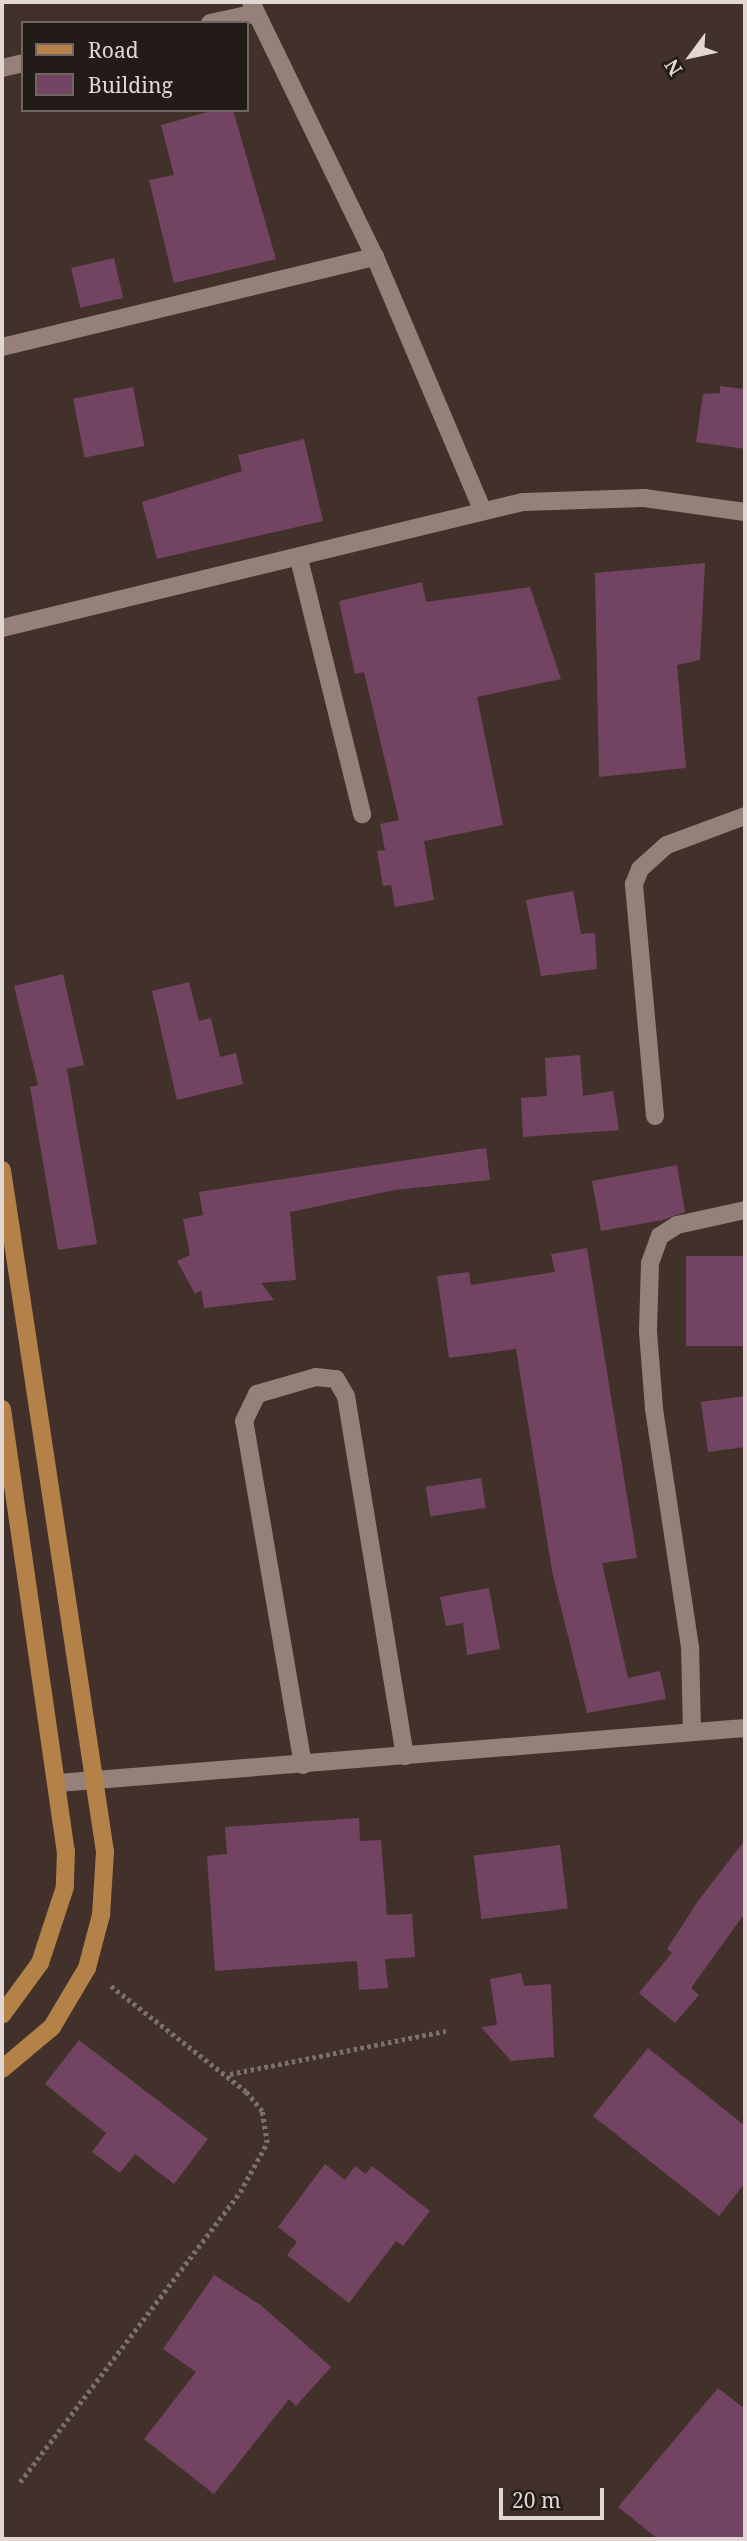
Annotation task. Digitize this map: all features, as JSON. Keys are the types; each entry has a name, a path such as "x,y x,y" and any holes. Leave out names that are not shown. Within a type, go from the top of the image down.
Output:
{"main road":[{"path":"2,1170 97,1779 105,1852 101,1915 87,1968 52,2027 2,2069"},
{"path":"2,1409 4,1438 58,1783 66,1851 65,1887 40,1963 2,2015"}],"street":[{"path":"215,21 253,7 375,257 483,511"},
{"path":"2,68 21,63"},
{"path":"2,347 375,257"},
{"path":"2,628 299,559 483,511 586,497 644,498 745,512"},
{"path":"299,559 362,814"},
{"path":"655,1116 634,884 640,869 667,845 745,816"},
{"path":"692,1732 690,1647 654,1408 648,1331 650,1263 660,1236 677,1225 745,1210"},
{"path":"303,1765 244,1421 257,1394 271,1386 327,1376 336,1379 346,1396 405,1756"},
{"path":"58,1783 745,1728"}],"path":[{"path":"20,2482 254,2171 267,2143 267,2126 262,2111 229,2074 87,1968"},
{"path":"229,2074 446,2031"}],"building":[{"path":"208,112 234,112 276,259 174,283 149,180 174,175 161,125"},
{"path":"114,258 123,298 80,308 71,268"},
{"path":"720,386 745,389 745,449 696,442 703,394 720,393"},
{"path":"133,387 144,446 85,458 73,399"},
{"path":"304,439 323,521 157,559 142,502 242,471 238,455"},
{"path":"705,563 700,660 677,665 686,768 599,777 595,573"},
{"path":"422,582 426,602 530,587 561,679 477,697 503,825 424,841 434,900 395,907 391,885 383,886 377,851 385,850 380,824 399,820 364,672 355,674 339,601"},
{"path":"573,891 581,934 595,933 597,969 541,976 526,900"},
{"path":"63,974 84,1065 67,1069 97,1244 58,1250 30,1087 38,1085 14,986"},
{"path":"189,982 199,1021 211,1018 220,1057 236,1053 243,1084 177,1100 152,991"},
{"path":"580,1055 583,1096 613,1091 619,1130 523,1137 521,1098 547,1096 545,1058"},
{"path":"486,1148 490,1180 395,1190 290,1212 296,1280 261,1283 274,1300 204,1308 201,1290 195,1294 177,1261 190,1255 183,1219 203,1215 199,1192"},
{"path":"677,1165 685,1212 663,1220 601,1231 592,1181"},
{"path":"587,1248 637,1558 602,1563 628,1678 660,1671 666,1699 587,1713 552,1571 516,1349 449,1358 437,1276 469,1272 471,1285 555,1272 551,1254"},
{"path":"686,1256 745,1256 745,1346 686,1346"},
{"path":"745,1396 745,1447 708,1452 701,1402"},
{"path":"481,1478 486,1508 430,1516 426,1487"},
{"path":"489,1588 500,1649 467,1655 463,1623 446,1626 440,1597"},
{"path":"359,1818 360,1841 381,1840 387,1915 412,1914 415,1957 385,1959 388,1988 359,1990 357,1961 215,1971 207,1856 227,1854 225,1827"},
{"path":"745,1840 745,1913 691,1988 699,1995 675,2023 639,1993 672,1953 667,1949 698,1901"},
{"path":"560,1845 568,1909 481,1919 474,1856"},
{"path":"521,1973 524,1986 551,1984 554,2057 511,2061 481,2027 497,2025 490,1979"},
{"path":"79,2040 208,2139 174,2184 135,2154 120,2173 92,2152 106,2133 45,2084"},
{"path":"648,2048 745,2126 745,2183 719,2216 593,2116"},
{"path":"325,2164 345,2180 355,2166 366,2174 372,2166 430,2211 403,2246 396,2241 349,2303 287,2255 297,2242 278,2227"},
{"path":"214,2275 262,2306 331,2367 296,2406 289,2399 214,2494 144,2439 196,2372 163,2349"},
{"path":"718,2388 745,2409 745,2539 658,2539 618,2507"}]}
